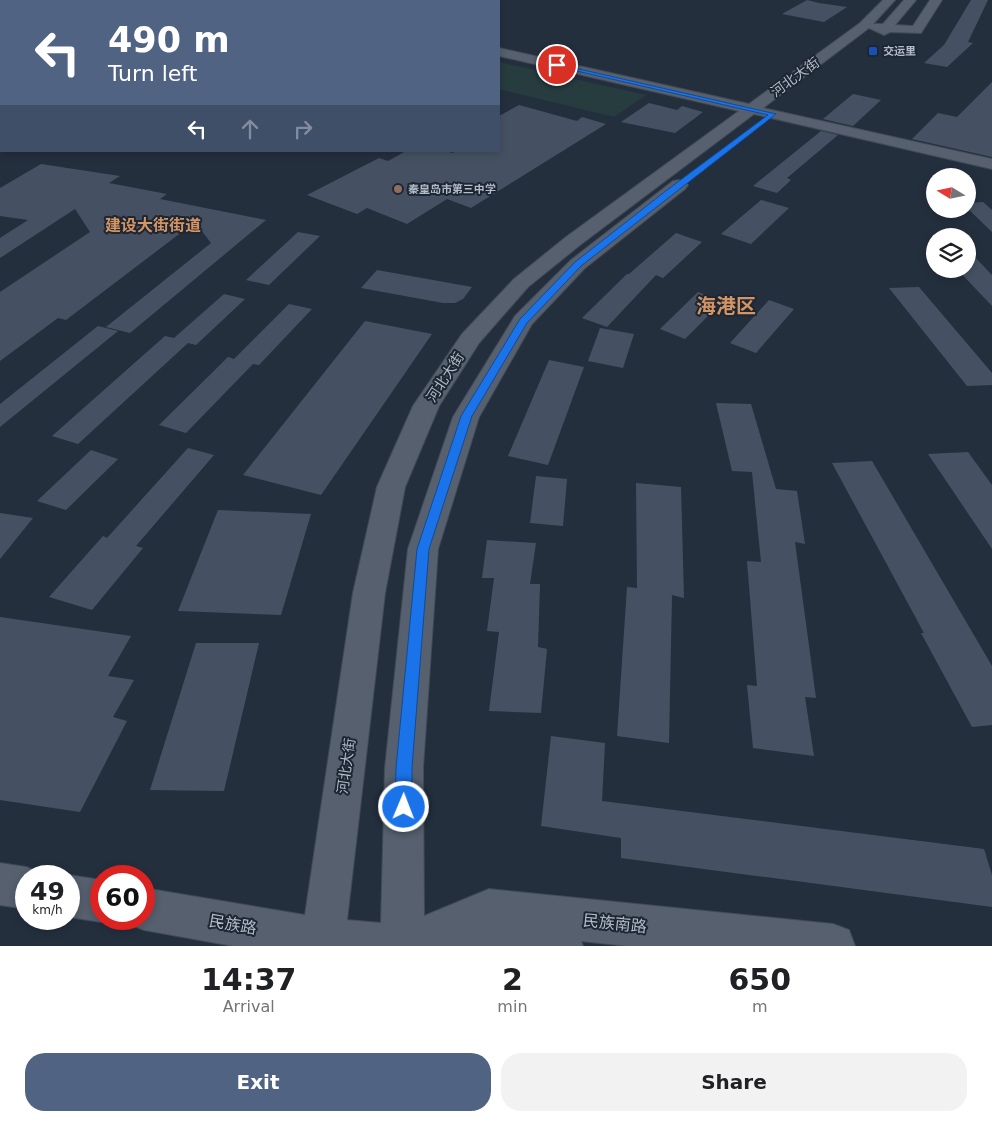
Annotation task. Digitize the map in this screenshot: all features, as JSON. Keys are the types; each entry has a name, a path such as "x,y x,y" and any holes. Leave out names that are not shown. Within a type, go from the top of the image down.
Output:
{"main road":[{"path":"403,946 404,768 423,549 466,416 523,321 578,264 670,192 866,24 889,0"},
{"path":"866,24 910,0"},
{"path":"866,24 917,30 936,0"},
{"path":"500,52 992,164"},
{"name":"河北大街","path":"322,943 369,593 391,488 426,406 470,339 521,282 572,241 762,112"},
{"path":"0,884 15,886"},
{"name":"民族南路","path":"403,946 489,910 832,946"},
{"name":"民族路","path":"155,911 322,943"},
{"path":"422,946 516,940 561,946"},
{"path":"322,943 388,946"}],"green space":[{"path":"500,62 646,95 614,117 500,89"}],"building":[{"path":"807,0 847,7 824,22 782,14"},
{"path":"971,0 988,0 968,42 973,43 947,67 924,63 944,45"},
{"path":"992,82 992,157 912,139 938,113 957,117"},
{"path":"853,94 881,100 853,126 823,119"},
{"path":"649,103 677,110 682,106 703,112 675,133 621,122"},
{"path":"519,105 577,121 582,117 606,124 471,208 447,199 407,224 367,208 357,214 307,195 379,158 388,161 404,152 500,152 500,115"},
{"path":"821,131 838,135 787,178 791,180 777,193 753,186"},
{"path":"41,164 120,176 109,183 167,194 160,199 266,220 130,333 106,327 211,243 195,222 66,320 58,318 0,361 0,292 90,232 75,209 0,258 0,238 28,220 0,216 0,188"},
{"path":"761,200 789,208 751,244 721,234"},
{"path":"976,202 983,202 992,210 992,232 976,217"},
{"path":"298,232 320,236 269,285 246,280"},
{"path":"676,233 702,242 663,278 656,275 607,327 582,318 627,274"},
{"path":"976,258 992,275 992,306 966,278 976,278"},
{"path":"377,270 472,287 463,299 455,303 443,303 361,288"},
{"path":"919,287 992,373 992,385 967,386 889,288"},
{"path":"698,292 723,301 685,339 660,329"},
{"path":"224,294 245,299 196,345 188,343 78,444 52,436 165,336 174,338"},
{"path":"769,300 794,309 756,353 730,343"},
{"path":"289,304 312,309 259,365 253,364 186,433 159,425 228,357 234,359"},
{"path":"365,321 432,334 321,495 243,475"},
{"path":"98,326 118,331 0,427 0,404"},
{"path":"600,328 634,334 623,368 588,361"},
{"path":"549,360 584,367 548,465 508,456"},
{"path":"716,403 751,404 776,489 797,491 805,544 795,542 816,698 805,697 814,756 753,748 747,685 757,686 747,561 761,562 752,472 732,471"},
{"path":"188,448 214,455 136,546 143,548 92,610 49,597 103,536 107,538"},
{"path":"91,450 118,459 66,510 37,501"},
{"path":"968,452 992,485 992,549 928,454"},
{"path":"872,461 992,666 992,725 972,727 921,633 924,633 832,463"},
{"path":"536,476 567,479 563,526 530,523"},
{"path":"636,483 681,487 684,598 672,595 669,743 617,736 627,587 637,588"},
{"path":"218,510 311,514 281,615 178,611"},
{"path":"0,513 33,518 0,559"},
{"path":"487,540 536,543 530,584 540,584 538,647 547,649 541,713 489,711 499,632 487,631 494,578 482,578"},
{"path":"0,617 131,636 108,676 134,680 113,717 127,721 80,812 0,800"},
{"path":"196,643 259,643 224,791 150,790"},
{"path":"551,736 605,743 602,801 984,849 992,875 992,907 621,858 621,838 541,826"}],"place":[{"name":"交运里","path":"873,51"},
{"name":"秦皇岛市第三中学","path":"398,189"}],"district":[{"name":"建设大街街道","path":"153,225"},
{"name":"海港区","path":"726,306"}],"route":[{"path":"404,807 404,768 423,549 466,416 523,321 578,264 773,114 557,65"}]}
